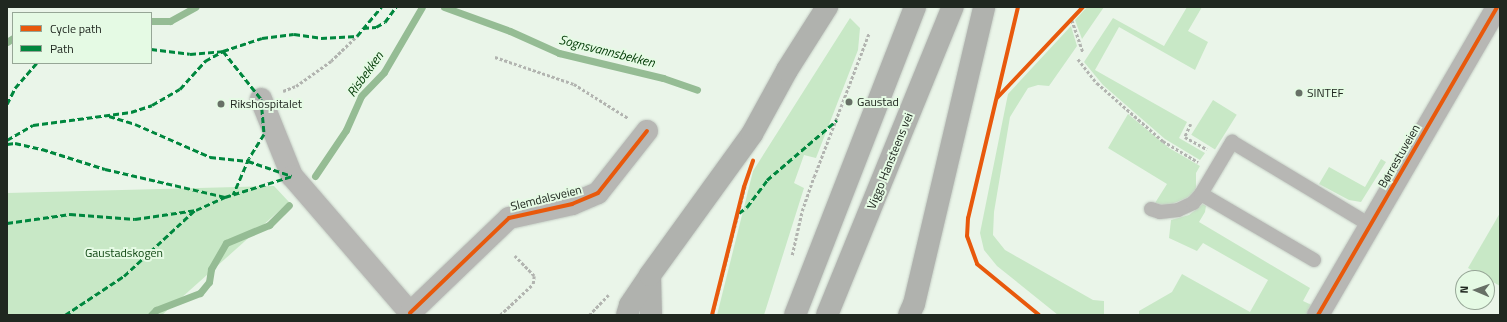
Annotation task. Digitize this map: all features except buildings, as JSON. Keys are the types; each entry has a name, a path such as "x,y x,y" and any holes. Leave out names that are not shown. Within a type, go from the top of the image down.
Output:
{"highway":[{"path":"627,315 630,305 650,275 752,134 787,70 827,7"},
{"path":"795,315 915,7"},
{"name":"Viggo Hansteens vei","path":"827,315 953,7"},
{"path":"913,312 984,7"},
{"path":"650,275 651,315"}],"street":[{"name":"Børrestuveien","path":"1318,315 1497,7"},
{"name":"Slemdalsveien","path":"261,99 292,176 411,314 508,218 572,204 598,193 646,131"}],"lane":[{"path":"1151,209 1160,212 1178,210 1193,203 1201,194 1232,142 1370,225"},
{"path":"1201,194 1314,260"}],"path":[{"path":"1067,25 1076,15"},
{"path":"1072,20 1083,52"},
{"path":"791,257 811,184 870,33"},
{"path":"296,86 332,62 357,36"},
{"path":"495,57 574,84 646,131"},
{"path":"1078,59 1097,83 1162,141 1200,164"},
{"path":"1191,124 1185,137 1223,157"},
{"path":"712,315 747,180"},
{"path":"500,315 533,284 534,276 515,256"}],"green space":[{"path":"1087,7 1104,7 1082,39 1075,20"},
{"path":"1187,7 1202,7 1188,31 1208,42 1195,70 1119,27 1095,70 1187,122 1179,138 1205,153 1200,160 1165,139 1103,85 1084,62 1113,18 1164,46"},
{"path":"850,18 860,28 858,50 816,158 804,155 794,183 804,188 764,315 717,315 753,171"},
{"path":"1071,26 1077,46 1049,86 1038,85 1028,88 1010,117 994,212 993,235 1005,250 1093,300 1104,301 1104,315 1058,315 997,266 984,250 980,233 1008,94"},
{"path":"1213,100 1237,115 1215,150 1191,135"},
{"path":"1128,114 1169,148 1200,166 1196,173 1196,190 1189,197 1167,206 1155,203 1167,184 1108,148"},
{"path":"1381,159 1386,162 1361,202 1349,200 1319,184 1329,167 1365,187"},
{"name":"Gaustadskogen","path":"274,186 289,202 162,315 7,315 7,193"},
{"path":"1203,204 1206,206 1205,212 1199,222 1310,288 1303,301 1333,315 1139,315 1139,311 1172,292 1182,274 1250,312 1268,280 1203,243 1197,251 1169,238 1171,220 1189,215"},
{"path":"1500,213 1500,286 1495,283 1495,270 1472,270 1468,268"}],"waterway":[{"name":"Sognsvannsbekken","path":"152,21 170,21 195,7"},
{"name":"Risbekken","path":"315,176 346,130 361,96 384,72 422,7"},
{"name":"Sognsvannsbekken","path":"444,7 510,31 559,53 663,78 697,90"},
{"name":"Sognsvannsbekken","path":"7,42 12,39"},
{"name":"Risbekken","path":"151,315 156,310 200,293 209,282 211,269 226,243 269,225 289,205"}],"marked path":[{"path":"152,49 190,54 223,51 262,38 294,34 321,38 357,36 381,7"},
{"path":"363,28 376,27 385,22 396,7"},
{"path":"7,140 33,125 131,112 152,105 180,89 205,61 223,51 261,99 264,134 249,158 233,195"},
{"path":"7,104 15,88 36,64"},
{"path":"109,116 135,124 210,157 248,161 292,176"},
{"path":"739,213 747,207 767,180 837,120"},
{"path":"7,144 15,143 42,149 105,169 225,197"},
{"path":"7,223 70,214 135,219 196,210 225,197 292,176"},
{"path":"65,315 124,276 195,210"}],"cycle path":[{"path":"1018,7 968,218 967,236 977,264 1039,315"},
{"path":"997,98 1083,7"},
{"path":"1318,315 1497,7"},
{"path":"410,313 509,218 572,204 598,193 647,131"},
{"path":"712,315 744,187 753,161"}],"place":[{"name":"SINTEF","path":"1299,93"},
{"name":"Gaustad","path":"849,102"},
{"name":"Rikshospitalet","path":"221,104"}]}
